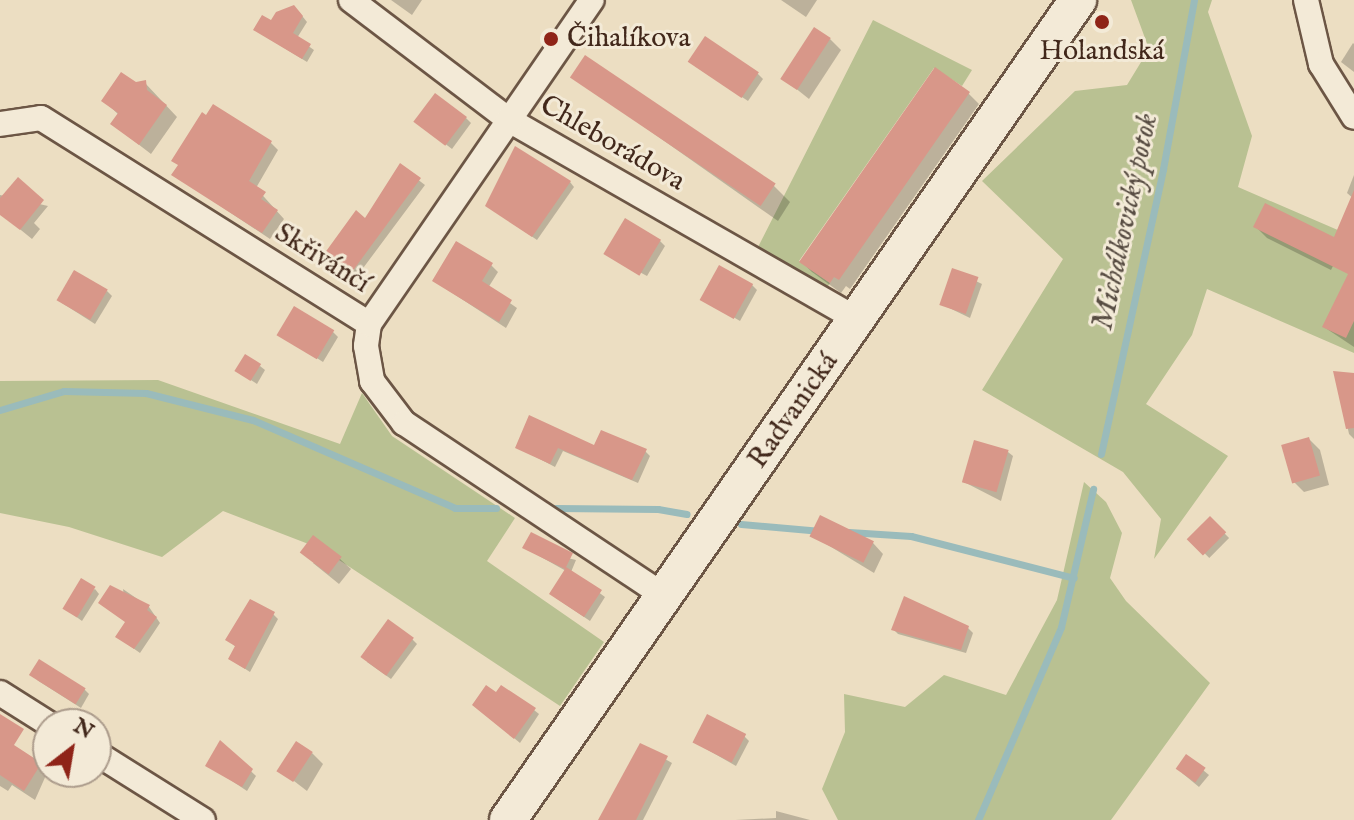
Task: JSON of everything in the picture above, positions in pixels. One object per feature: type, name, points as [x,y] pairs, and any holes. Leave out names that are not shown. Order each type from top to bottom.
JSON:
[{"type":"street","name":"Chleborádova","points":[[351,0],[509,120],[858,320]]},
{"type":"street","points":[[369,324],[592,0]]},
{"type":"street","name":"Radvanická","points":[[508,820],[1078,0]]},
{"type":"street","points":[[1306,0],[1321,64],[1354,117]]},
{"type":"street","name":"Skřivánčí","points":[[0,124],[41,118],[369,324],[366,346],[372,381],[404,423],[664,596]]},
{"type":"street","points":[[0,693],[32,713]]},
{"type":"street","points":[[112,763],[203,820]]},
{"type":"green space","points":[[1131,0],[1212,0],[1208,12],[1252,136],[1238,187],[1354,237],[1354,353],[1207,289],[1192,335],[1146,404],[1228,456],[1154,559],[1161,519],[1123,472],[982,390],[1063,259],[982,181],[1075,91],[1127,85],[1149,49]]},
{"type":"green space","points":[[873,20],[972,70],[962,86],[934,68],[799,261],[830,283],[823,294],[755,253]]},
{"type":"green space","points":[[158,380],[340,444],[362,393],[392,436],[515,518],[487,561],[604,642],[560,706],[324,550],[223,511],[162,557],[69,527],[0,513],[0,381]]},
{"type":"green space","points":[[1084,482],[1106,502],[1122,533],[1110,578],[1126,601],[1210,683],[1111,820],[838,820],[822,789],[845,732],[844,694],[905,707],[944,675],[1006,695],[1057,600]]},
{"type":"building","points":[[294,5],[303,16],[293,33],[311,44],[302,59],[253,30],[262,15],[271,20],[276,12]]},
{"type":"building","points":[[814,27],[831,38],[797,90],[780,79]]},
{"type":"building","points":[[705,36],[759,72],[742,98],[688,62]]},
{"type":"building","points":[[585,55],[776,184],[761,206],[570,77]]},
{"type":"building","points":[[935,67],[970,92],[839,280],[834,277],[830,283],[799,262]]},
{"type":"building","points":[[121,72],[136,82],[146,80],[147,90],[167,105],[139,145],[110,124],[118,113],[101,101]]},
{"type":"building","points":[[435,93],[467,117],[445,146],[413,122]]},
{"type":"building","points":[[213,104],[272,141],[249,181],[266,192],[261,199],[278,210],[262,233],[171,175],[178,165],[171,161],[202,112],[206,115]]},
{"type":"building","points":[[515,146],[571,181],[532,237],[485,206]]},
{"type":"building","points":[[400,163],[421,178],[346,280],[319,261],[356,210],[365,218]]},
{"type":"building","points":[[18,177],[44,200],[20,230],[0,215],[0,198]]},
{"type":"building","points":[[1354,190],[1354,321],[1346,338],[1322,327],[1348,274],[1253,227],[1265,203],[1334,237]]},
{"type":"building","points":[[625,218],[661,240],[639,276],[603,254]]},
{"type":"building","points":[[456,241],[493,263],[482,281],[512,300],[499,322],[432,281]]},
{"type":"building","points":[[719,265],[753,284],[734,319],[700,300]]},
{"type":"building","points":[[952,268],[978,277],[966,314],[939,305]]},
{"type":"building","points":[[74,270],[108,290],[90,320],[57,300]]},
{"type":"building","points":[[294,306],[334,330],[317,359],[276,335]]},
{"type":"building","points":[[245,354],[261,364],[251,381],[234,371]]},
{"type":"building","points":[[1333,371],[1354,373],[1354,428],[1346,429]]},
{"type":"building","points":[[529,415],[594,445],[601,430],[647,449],[632,480],[558,448],[550,464],[515,448]]},
{"type":"building","points":[[1309,437],[1320,475],[1292,483],[1281,445]]},
{"type":"building","points":[[974,440],[1009,450],[996,492],[962,482]]},
{"type":"building","points":[[820,515],[874,541],[863,563],[809,537]]},
{"type":"building","points":[[1210,516],[1226,532],[1203,556],[1187,539]]},
{"type":"building","points":[[531,532],[573,553],[566,567],[602,590],[584,617],[549,594],[565,569],[522,548]]},
{"type":"building","points":[[313,535],[342,557],[329,574],[300,553]]},
{"type":"building","points":[[81,578],[96,587],[77,618],[62,609]]},
{"type":"building","points":[[110,585],[150,605],[147,610],[157,617],[134,649],[115,637],[125,622],[98,603]]},
{"type":"building","points":[[904,596],[969,626],[961,650],[891,630]]},
{"type":"building","points":[[250,599],[275,612],[245,669],[228,659],[235,646],[225,640]]},
{"type":"building","points":[[388,619],[414,638],[386,676],[360,657]]},
{"type":"building","points":[[39,659],[86,688],[76,704],[29,675]]},
{"type":"building","points":[[486,685],[496,692],[501,685],[536,708],[514,739],[472,705]]},
{"type":"building","points":[[0,714],[24,729],[14,745],[32,757],[32,778],[24,791],[0,775]]},
{"type":"building","points":[[707,714],[746,734],[732,762],[692,743]]},
{"type":"building","points":[[220,740],[253,769],[242,787],[205,766]]},
{"type":"building","points":[[296,741],[313,752],[293,782],[276,771]]},
{"type":"building","points":[[640,743],[668,756],[636,820],[598,820]]},
{"type":"building","points":[[1186,754],[1206,768],[1195,783],[1176,769]]},
{"type":"waterway","name":"Michálkovický potok","points":[[1101,454],[1163,169],[1194,0]]},
{"type":"waterway","points":[[0,410],[64,391],[146,393],[253,420],[455,508],[496,508]]},
{"type":"waterway","name":"Michálkovický potok","points":[[978,820],[1061,627],[1093,489]]},
{"type":"waterway","points":[[556,508],[658,509],[687,514]]},
{"type":"waterway","points":[[741,524],[821,531]]},
{"type":"waterway","points":[[849,532],[911,536],[1074,578]]},
{"type":"place","name":"Holandská","points":[[1102,22]]},
{"type":"place","name":"Čihalíkova","points":[[551,39]]}]
